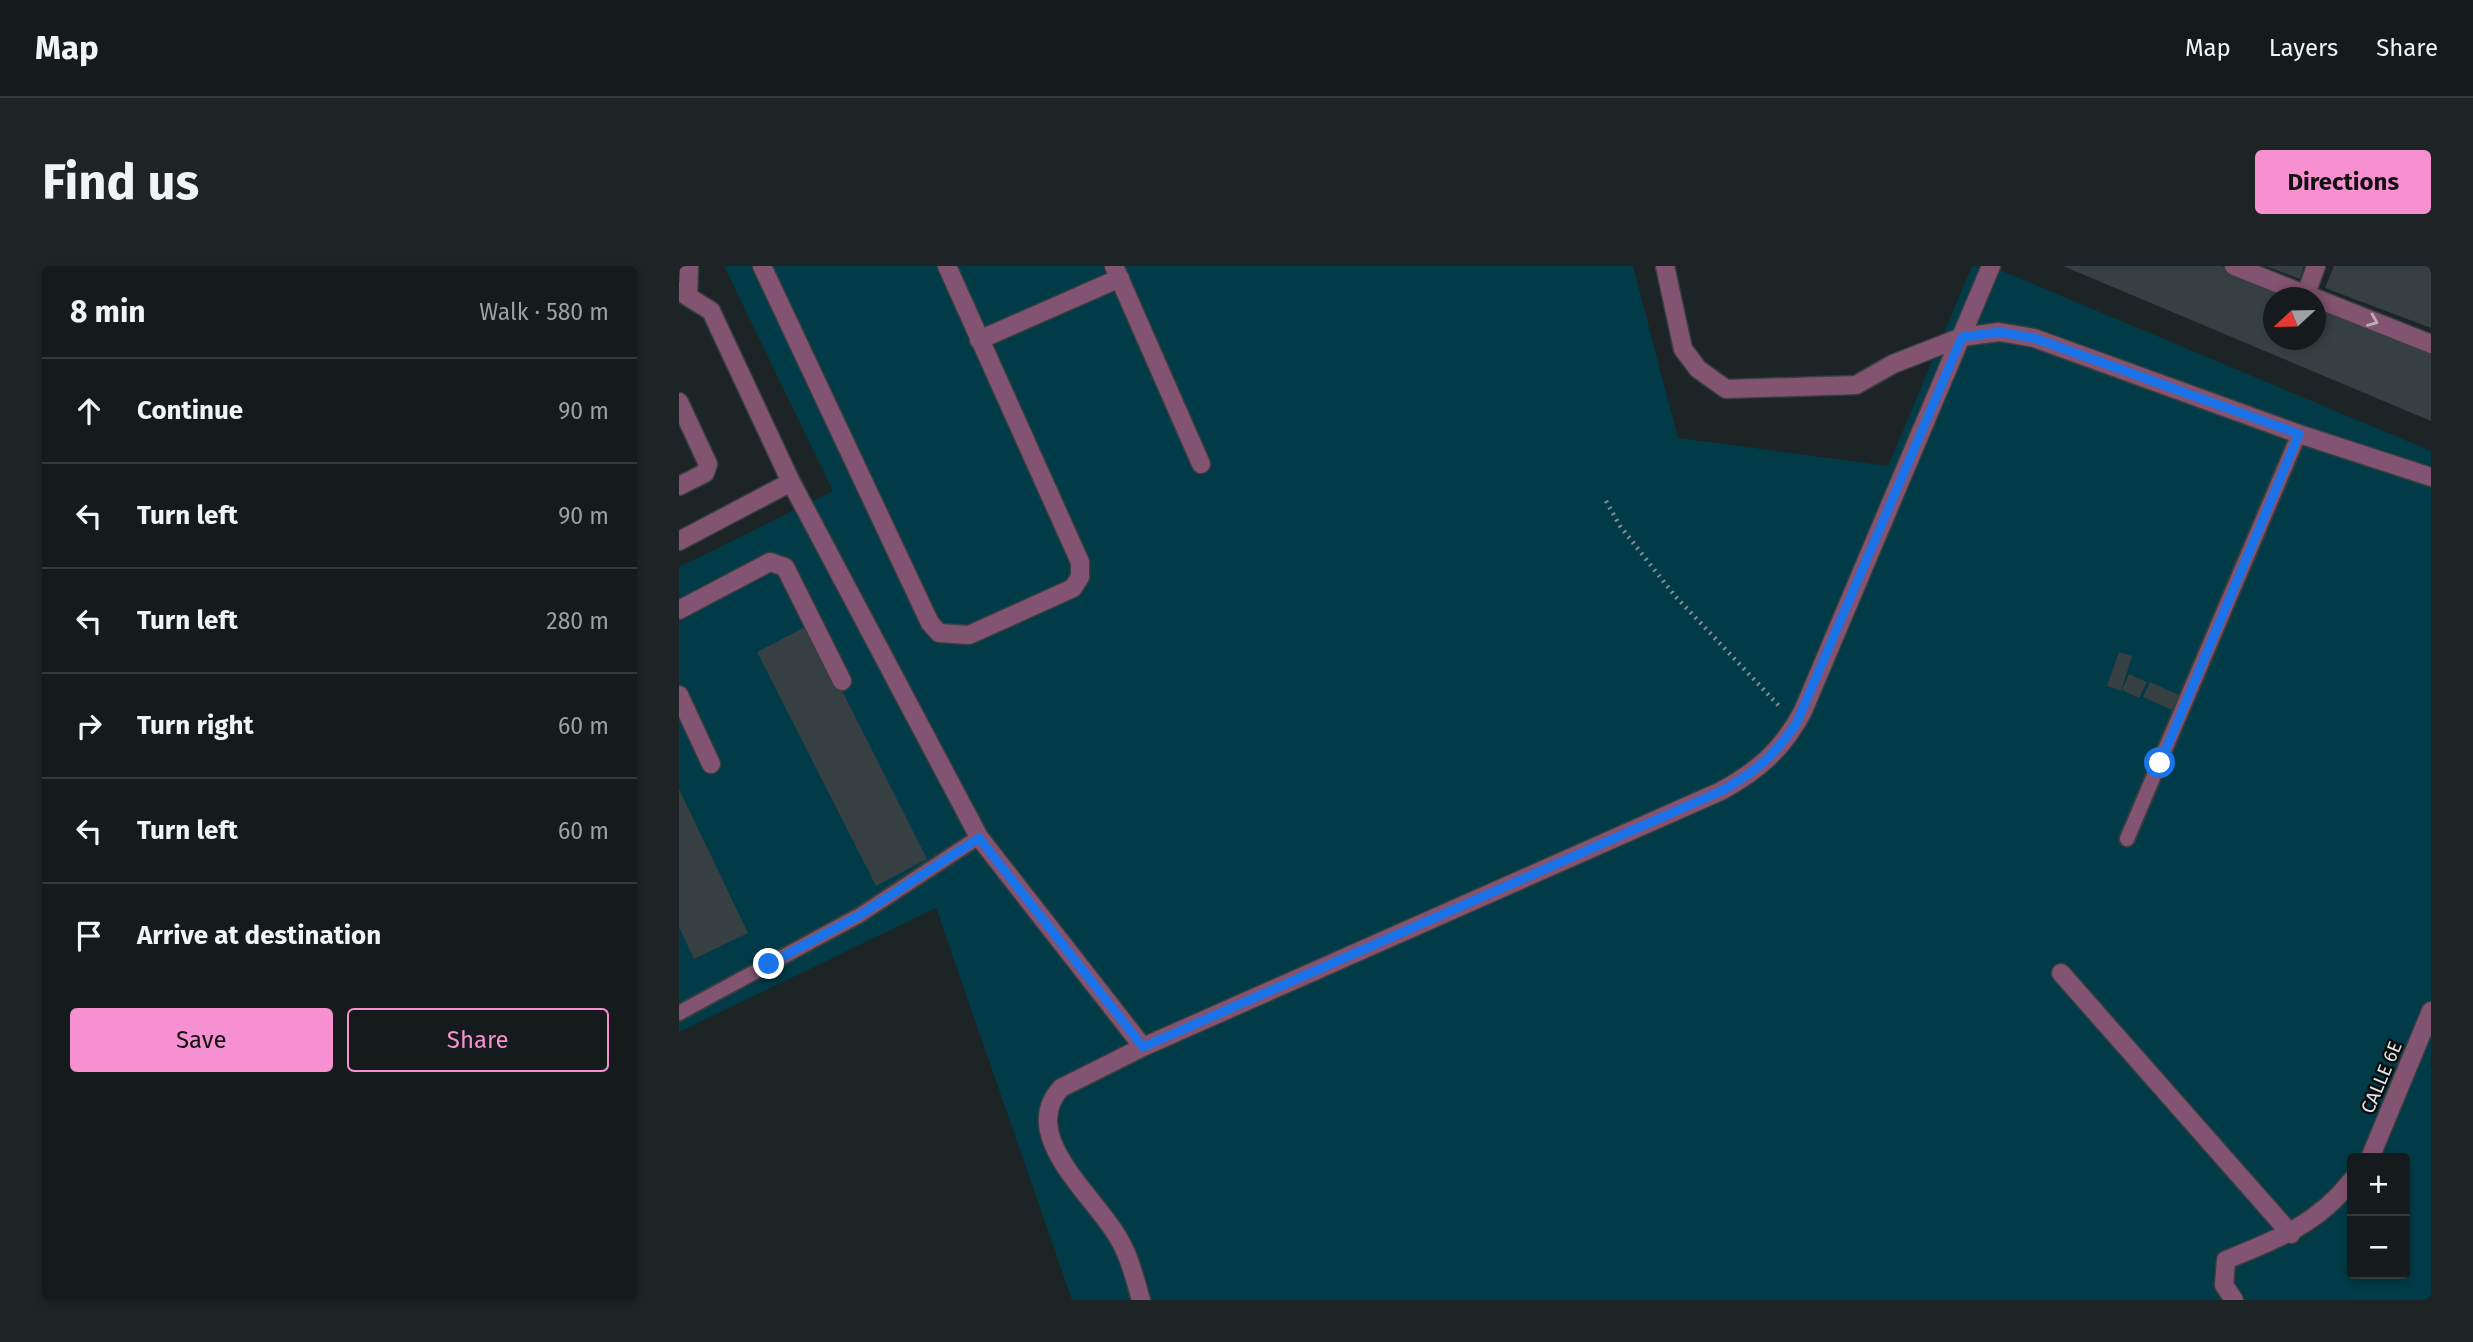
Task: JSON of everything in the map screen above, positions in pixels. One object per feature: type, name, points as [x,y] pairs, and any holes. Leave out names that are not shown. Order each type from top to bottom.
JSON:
[{"type":"street","points":[[689,266],[683,292],[711,311],[791,482],[979,838],[1143,1047]]},
{"type":"street","points":[[762,266],[930,623],[939,632],[949,636],[969,635],[1073,589],[1080,578],[1080,562],[947,266]]},
{"type":"street","points":[[1665,266],[1683,349],[1698,369],[1726,389],[1856,385],[1893,364],[1962,337],[2000,332],[2034,338],[2299,434],[2431,477]]},
{"type":"street","points":[[1141,1300],[1118,1238],[1053,1146],[1046,1122],[1051,1099],[1061,1088],[1143,1047],[1721,791],[1751,774],[1771,758],[1799,717],[1816,680],[1991,266]]},
{"type":"street","points":[[2234,266],[2287,287]]},
{"type":"street","points":[[2313,287],[2316,266]]},
{"type":"street","points":[[979,340],[1117,272],[1201,464]]},
{"type":"street","points":[[2326,303],[2431,344]]},
{"type":"street","points":[[679,402],[708,464],[705,473],[679,486]]},
{"type":"street","points":[[679,541],[791,482]]},
{"type":"street","points":[[679,610],[770,562],[777,562],[785,567],[842,681]]},
{"type":"street","points":[[679,695],[711,764]]},
{"type":"street","points":[[2061,973],[2291,1234]]},
{"type":"street","name":"CALLE 6E","points":[[2372,1153],[2431,1011]]},
{"type":"street","points":[[2234,1300],[2224,1285],[2226,1260],[2291,1234],[2322,1210],[2347,1185]]},
{"type":"lane","points":[[2127,839],[2299,434]]},
{"type":"lane","points":[[679,1013],[860,915],[979,838]]},
{"type":"path","points":[[1606,501],[1620,526],[1675,596],[1799,717]]},
{"type":"shaded area","points":[[724,266],[1633,266],[1678,438],[1888,466],[1972,266],[1990,266],[2431,451],[2431,1300],[1072,1300],[936,908],[679,1032],[679,567],[833,491]]},
{"type":"building","points":[[2063,266],[2221,266],[2275,287],[2263,287],[2263,350],[2326,350],[2326,307],[2431,348],[2431,421]]},
{"type":"building","points":[[2266,266],[2304,266],[2300,279]]},
{"type":"building","points":[[2334,266],[2431,266],[2431,328],[2326,288]]},
{"type":"building","points":[[809,625],[927,859],[876,886],[757,652]]},
{"type":"building","points":[[2119,652],[2132,656],[2121,691],[2107,686]]},
{"type":"building","points":[[2129,674],[2147,682],[2139,698],[2122,690]]},
{"type":"building","points":[[2150,682],[2179,695],[2172,710],[2143,697]]},
{"type":"building","points":[[679,789],[748,933],[694,959],[679,927]]},
{"type":"route","points":[[769,964],[860,915],[979,838],[1143,1047],[1721,791],[1751,774],[1771,758],[1796,724],[1962,337],[2000,332],[2034,338],[2299,434],[2160,763]]}]
